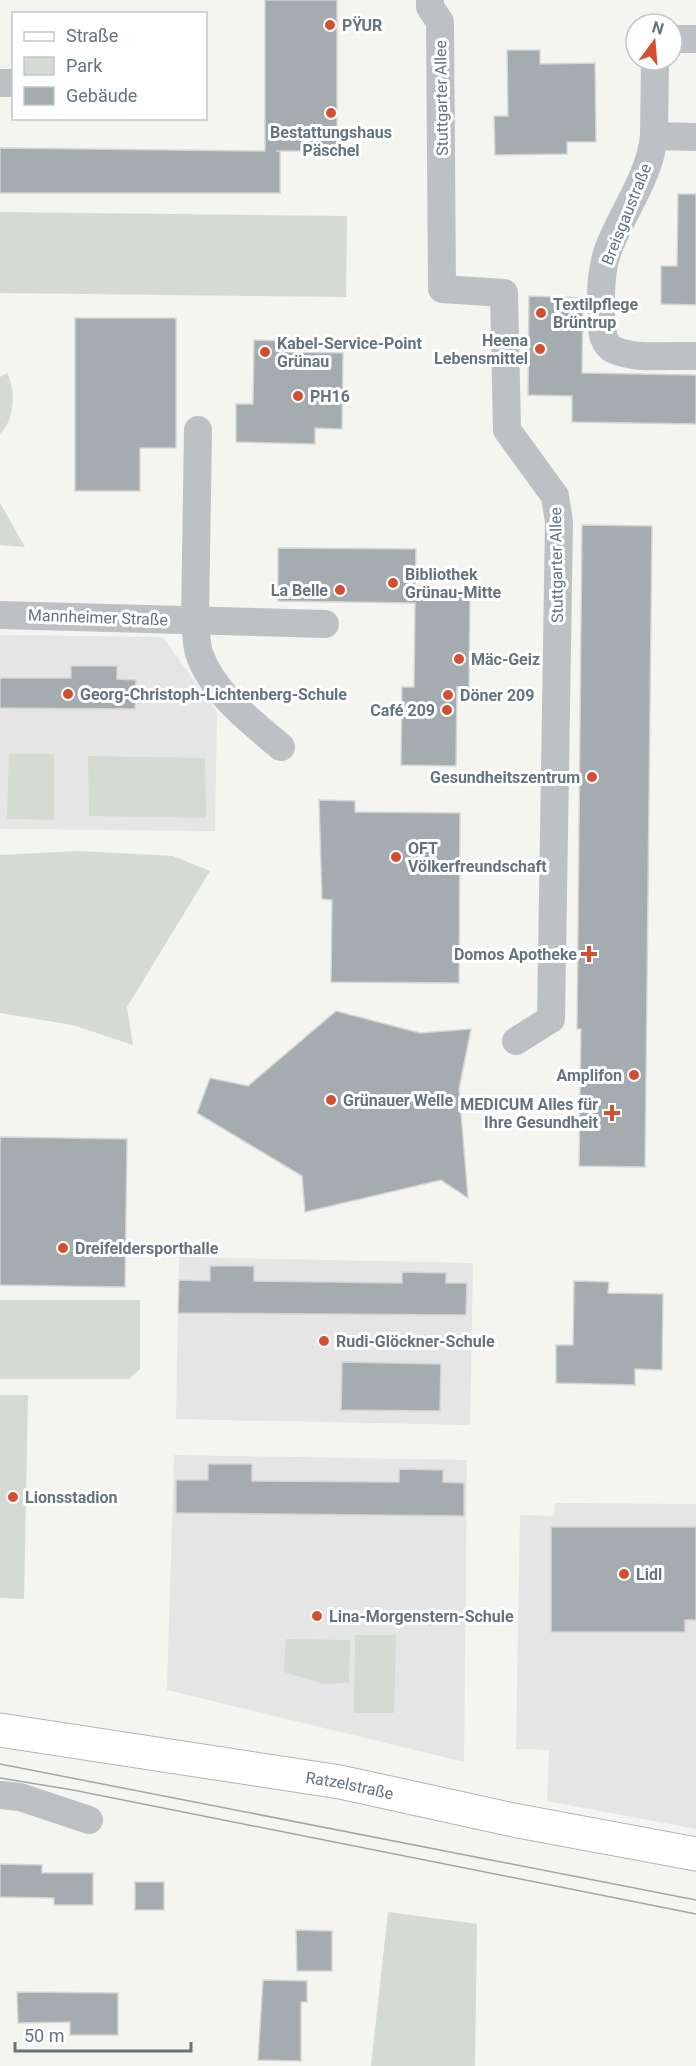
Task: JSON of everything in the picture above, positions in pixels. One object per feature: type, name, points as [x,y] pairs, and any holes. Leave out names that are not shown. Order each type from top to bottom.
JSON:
[{"type":"main road","name":"Ratzelstraße","points":[[0,1730],[340,1782],[524,1822],[696,1854]]},
{"type":"street","name":"Stuttgarter Allee","points":[[430,0],[430,7],[440,22],[442,289],[504,293],[507,430],[555,496],[559,522],[551,1019],[516,1041]]},
{"type":"street","name":"Breisgaustraße","points":[[655,72],[654,136],[645,168],[613,238],[604,265],[601,289],[602,334],[610,347],[623,353],[696,356]]},
{"type":"street","points":[[654,136],[696,137]]},
{"type":"street","points":[[198,430],[195,620],[198,651],[212,680],[251,722],[281,747]]},
{"type":"street","name":"Mannheimer Straße","points":[[0,615],[326,624]]},
{"type":"street","points":[[0,1795],[20,1797],[89,1820]]},
{"type":"shaded area","points":[[0,635],[163,637],[217,713],[215,831],[0,829]]},
{"type":"shaded area","name":"Rudi-Glöckner-Schule","points":[[179,1257],[473,1263],[470,1425],[176,1419]]},
{"type":"shaded area","name":"Lina-Morgenstern-Schule","points":[[174,1455],[467,1460],[464,1762],[167,1690]]},
{"type":"shaded area","points":[[555,1503],[696,1504],[696,1829],[547,1801],[549,1750],[516,1749],[520,1515],[554,1516]]},
{"type":"green space","points":[[0,212],[347,216],[346,297],[0,293]]},
{"type":"green space","points":[[7,373],[12,388],[12,405],[9,421],[0,434],[0,377]]},
{"type":"green space","points":[[0,503],[25,547],[0,545]]},
{"type":"green space","points":[[9,754],[54,754],[54,820],[7,819]]},
{"type":"green space","points":[[88,756],[205,758],[206,818],[89,816]]},
{"type":"green space","points":[[78,851],[173,856],[210,871],[127,1007],[133,1045],[73,1025],[0,1013],[0,855]]},
{"type":"green space","points":[[0,1300],[140,1300],[140,1369],[129,1379],[0,1379]]},
{"type":"green space","name":"Lionsstadion","points":[[0,1395],[28,1395],[24,1599],[0,1598]]},
{"type":"green space","points":[[355,1635],[396,1635],[394,1713],[354,1713]]},
{"type":"green space","points":[[286,1639],[350,1640],[349,1683],[324,1684],[284,1672]]},
{"type":"green space","points":[[388,1912],[477,1924],[475,2066],[371,2066]]},
{"type":"building","points":[[265,0],[337,0],[337,151],[280,151],[280,193],[0,193],[0,148],[265,151]]},
{"type":"building","points":[[507,50],[540,50],[540,64],[595,63],[596,142],[567,142],[567,154],[495,155],[494,116],[508,116]]},
{"type":"building","points":[[678,194],[696,194],[696,305],[661,304],[661,266],[677,266]]},
{"type":"building","points":[[529,296],[583,298],[582,373],[696,375],[696,424],[572,422],[572,396],[528,395]]},
{"type":"building","points":[[75,318],[176,318],[176,448],[140,448],[140,491],[75,491]]},
{"type":"building","name":"PH16","points":[[254,340],[289,341],[288,352],[343,353],[342,429],[315,428],[315,444],[236,442],[236,404],[253,404]]},
{"type":"building","points":[[582,525],[652,526],[645,1167],[579,1166],[581,1029],[577,1029]]},
{"type":"building","points":[[278,548],[416,549],[415,592],[470,593],[469,687],[457,687],[456,766],[401,765],[402,687],[414,687],[415,603],[278,601]]},
{"type":"building","name":"Georg-Christoph-Lichtenberg-Schule","points":[[71,666],[117,666],[117,679],[136,680],[135,709],[0,708],[0,678],[71,678]]},
{"type":"building","name":"OFT Völkerfreundschaft","points":[[319,800],[355,801],[355,812],[460,813],[459,983],[331,982],[332,900],[322,899]]},
{"type":"building","name":"Grünauer Welle","points":[[336,1011],[420,1033],[471,1029],[459,1089],[468,1198],[441,1180],[305,1212],[302,1176],[197,1113],[210,1078],[248,1086]]},
{"type":"building","name":"Dreifeldersporthalle","points":[[0,1137],[127,1139],[125,1287],[0,1285]]},
{"type":"building","points":[[210,1266],[254,1266],[254,1281],[402,1283],[402,1272],[446,1273],[446,1283],[467,1283],[466,1315],[178,1313],[179,1280],[210,1281]]},
{"type":"building","points":[[574,1281],[609,1282],[608,1293],[663,1294],[662,1370],[635,1369],[635,1385],[556,1383],[556,1345],[573,1345]]},
{"type":"building","points":[[342,1362],[441,1364],[440,1411],[341,1410]]},
{"type":"building","points":[[208,1464],[252,1464],[252,1481],[399,1482],[399,1469],[443,1470],[443,1482],[464,1483],[464,1516],[176,1513],[176,1480],[208,1480]]},
{"type":"building","name":"Lidl","points":[[551,1527],[696,1527],[696,1620],[685,1620],[685,1632],[551,1632]]},
{"type":"building","points":[[0,1864],[42,1865],[42,1873],[93,1873],[93,1905],[54,1905],[54,1898],[0,1897]]},
{"type":"building","points":[[135,1882],[164,1882],[164,1910],[135,1910]]},
{"type":"building","points":[[296,1930],[332,1931],[332,1971],[297,1971]]},
{"type":"building","points":[[263,1980],[307,1981],[307,2002],[301,2002],[301,2061],[258,2060]]},
{"type":"building","points":[[17,1992],[118,1993],[118,2035],[70,2035],[70,2022],[18,2023]]},
{"type":"tram line","points":[[0,1764],[696,1900]]},
{"type":"tram line","points":[[0,1778],[73,1790],[696,1914]]},
{"type":"place","name":"PŸUR","points":[[330,25]]},
{"type":"place","name":"Bestattungshaus Päschel","points":[[331,113]]},
{"type":"place","name":"Textilpflege Brüntrup","points":[[541,313]]},
{"type":"place","name":"Heena Lebensmittel","points":[[540,349]]},
{"type":"place","name":"Kabel-Service-Point Grünau","points":[[265,352]]},
{"type":"place","name":"PH16","points":[[298,396]]},
{"type":"place","name":"Bibliothek Grünau-Mitte","points":[[393,583]]},
{"type":"place","name":"La Belle","points":[[340,590]]},
{"type":"place","name":"Mäc-Geiz","points":[[459,659]]},
{"type":"place","name":"Georg-Christoph-Lichtenberg-Schule","points":[[68,694]]},
{"type":"place","name":"Döner 209","points":[[448,695]]},
{"type":"place","name":"Café 209","points":[[447,710]]},
{"type":"place","name":"Gesundheitszentrum","points":[[592,777]]},
{"type":"place","name":"OFT Völkerfreundschaft","points":[[396,857]]},
{"type":"place","name":"Domos Apotheke","points":[[589,954]]},
{"type":"place","name":"Amplifon","points":[[634,1075]]},
{"type":"place","name":"Grünauer Welle","points":[[331,1100]]},
{"type":"place","name":"MEDICUM Alles für Ihre Gesundheit","points":[[612,1113]]},
{"type":"place","name":"Dreifeldersporthalle","points":[[63,1248]]},
{"type":"place","name":"Rudi-Glöckner-Schule","points":[[324,1341]]},
{"type":"place","name":"Lionsstadion","points":[[13,1497]]},
{"type":"place","name":"Lidl","points":[[624,1574]]},
{"type":"place","name":"Lina-Morgenstern-Schule","points":[[317,1616]]}]
